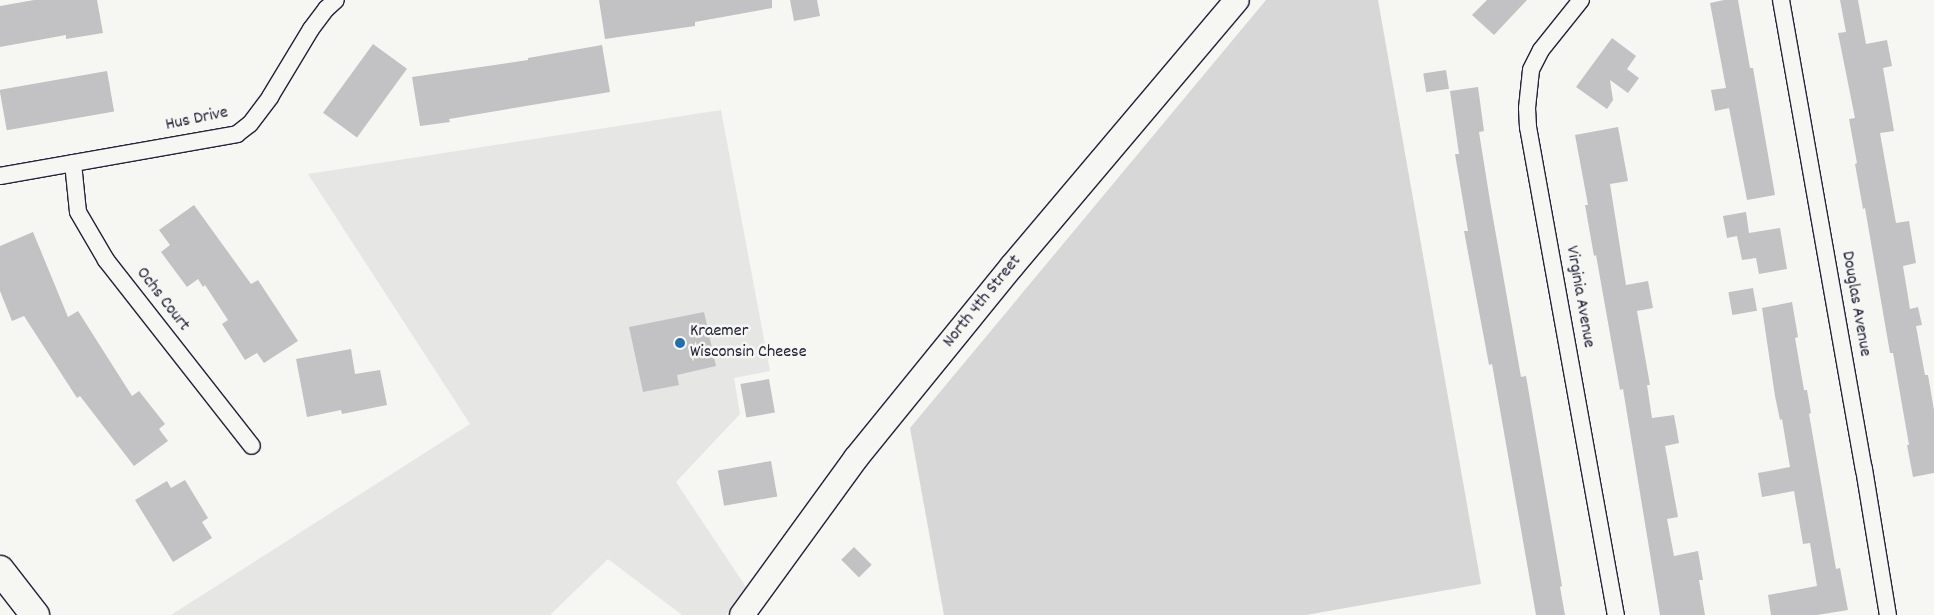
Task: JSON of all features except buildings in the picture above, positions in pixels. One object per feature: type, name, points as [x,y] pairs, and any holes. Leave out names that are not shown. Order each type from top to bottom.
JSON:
[{"type":"highway","points":[[0,570],[35,615]]},
{"type":"street","name":"Hus Drive","points":[[0,176],[237,134],[250,124],[270,96],[311,29],[326,9],[336,0]]},
{"type":"street","name":"North 4th Street","points":[[742,615],[863,450],[1012,266],[1237,0]]},
{"type":"street","name":"Virginia Avenue","points":[[1581,0],[1541,50],[1531,70],[1528,88],[1528,118],[1616,615]]},
{"type":"street","name":"Douglas Avenue","points":[[1781,0],[1888,615]]},
{"type":"street","name":"Ochs Court","points":[[73,163],[78,212],[106,260],[252,446]]},
{"type":"shaded area","points":[[1266,0],[1378,0],[1481,584],[1306,615],[944,615],[910,428]]},
{"type":"shaded area","points":[[721,110],[770,371],[734,378],[740,414],[676,482],[746,587],[726,615],[682,615],[608,559],[550,615],[171,615],[470,424],[308,174]]},
{"type":"place","name":"Kraemer Wisconsin Cheese","points":[[680,343]]}]
